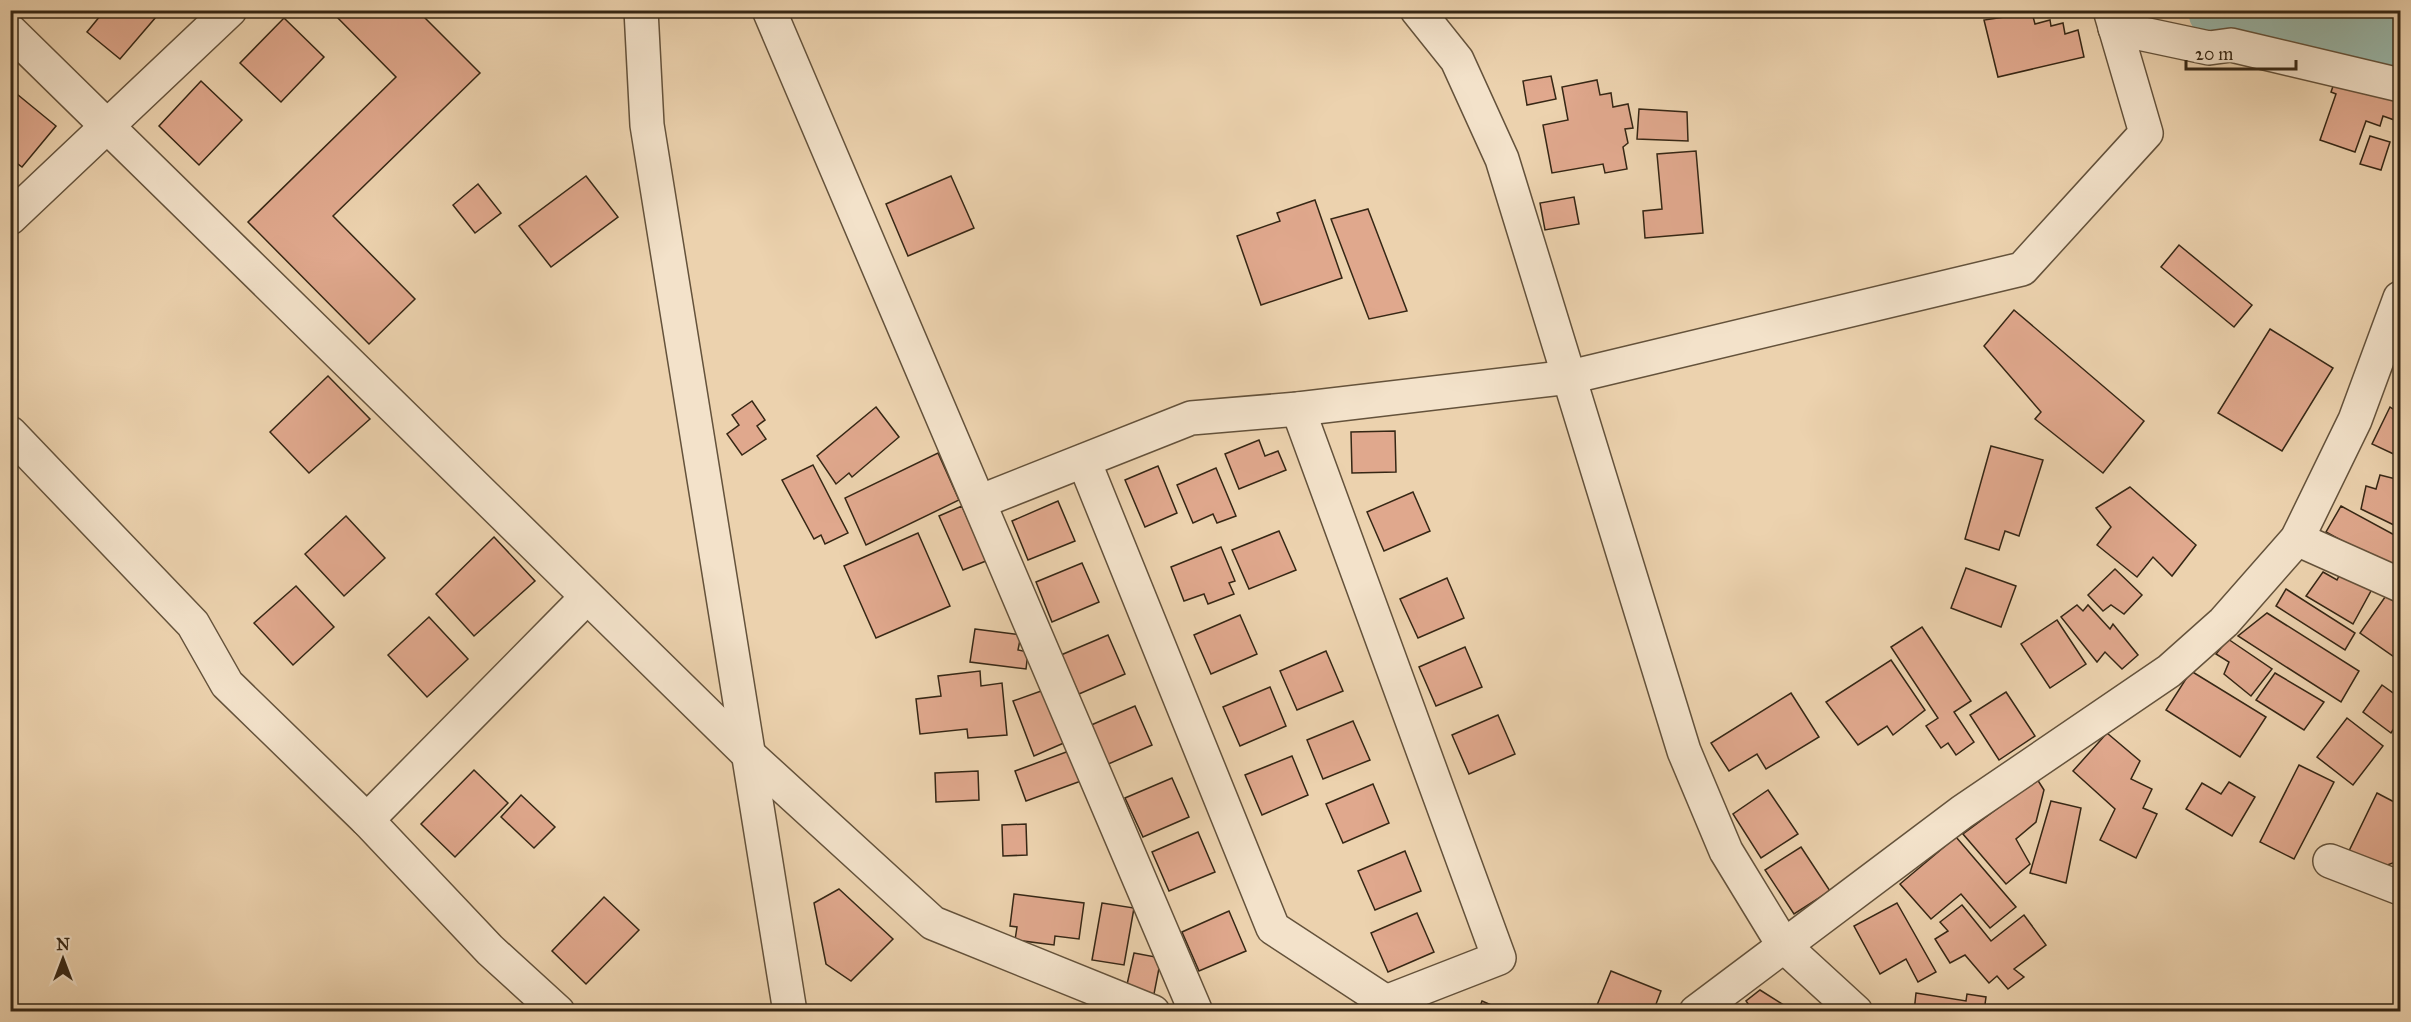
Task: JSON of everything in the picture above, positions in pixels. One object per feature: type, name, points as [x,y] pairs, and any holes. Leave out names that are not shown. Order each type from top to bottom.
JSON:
[{"type":"street","points":[[10,218],[230,10]]},
{"type":"street","points":[[640,10],[647,125],[790,1011]]},
{"type":"street","points":[[769,10],[1196,1011]]},
{"type":"street","points":[[1417,10],[1457,60],[1502,159],[1684,751],[1726,852],[1784,946],[1856,1011]]},
{"type":"street","points":[[979,502],[1191,418],[1298,409],[1570,377],[2022,269],[2146,133],[2113,19]]},
{"type":"street","points":[[2113,19],[2209,48],[2231,45],[2400,86]]},
{"type":"street","points":[[10,31],[748,754],[933,923],[1152,1011]]},
{"type":"street","points":[[1696,1011],[1962,812],[2169,671],[2224,622],[2297,539],[2355,420],[2400,298]]},
{"type":"street","points":[[1084,460],[1273,928],[1383,1007],[1499,958],[1298,409]]},
{"type":"street","points":[[10,433],[193,624],[227,684],[367,820],[490,950],[558,1011]]},
{"type":"street","points":[[2297,539],[2400,585]]},
{"type":"street","points":[[367,820],[587,597]]},
{"type":"street","points":[[2330,861],[2400,888]]},
{"type":"building","points":[[105,10],[148,10],[156,17],[120,59],[87,32]]},
{"type":"building","points":[[330,10],[417,10],[480,73],[333,216],[415,299],[369,344],[248,222],[396,77]]},
{"type":"building","points":[[2032,13],[2035,24],[2050,20],[2051,26],[2063,23],[2065,34],[2078,30],[2084,57],[1998,77],[1984,20]]},
{"type":"building","points":[[284,18],[324,57],[281,102],[240,63]]},
{"type":"building","points":[[2337,75],[2400,97],[2397,121],[2383,116],[2380,126],[2366,121],[2355,152],[2320,140],[2336,94],[2331,92]]},
{"type":"building","points":[[1551,76],[1556,99],[1527,105],[1523,81]]},
{"type":"building","points":[[1597,80],[1600,95],[1611,93],[1613,107],[1628,104],[1633,128],[1625,129],[1628,143],[1623,147],[1627,169],[1605,173],[1603,164],[1552,173],[1543,125],[1568,120],[1562,87]]},
{"type":"building","points":[[201,81],[242,120],[199,165],[159,126]]},
{"type":"building","points":[[12,90],[56,126],[22,167],[10,158],[10,92]]},
{"type":"building","points":[[1639,109],[1687,112],[1688,141],[1637,139]]},
{"type":"building","points":[[2370,136],[2390,142],[2381,170],[2360,164]]},
{"type":"building","points":[[1696,151],[1703,233],[1645,238],[1643,211],[1662,209],[1657,154]]},
{"type":"building","points":[[586,176],[618,217],[551,267],[519,226]]},
{"type":"building","points":[[951,176],[974,228],[908,256],[886,204]]},
{"type":"building","points":[[478,184],[501,213],[475,233],[453,205]]},
{"type":"building","points":[[1574,197],[1579,224],[1545,230],[1540,203]]},
{"type":"building","points":[[1315,200],[1342,278],[1261,305],[1237,236],[1280,221],[1277,213]]},
{"type":"building","points":[[1368,209],[1407,311],[1369,319],[1331,219]]},
{"type":"building","points":[[2179,245],[2252,305],[2234,327],[2161,267]]},
{"type":"building","points":[[2014,310],[2144,421],[2103,473],[2035,419],[2041,412],[1984,346]]},
{"type":"building","points":[[2270,329],[2333,368],[2282,451],[2218,413]]},
{"type":"building","points":[[328,376],[370,419],[309,473],[270,432]]},
{"type":"building","points":[[752,401],[765,420],[757,426],[766,439],[742,455],[727,434],[739,425],[732,415]]},
{"type":"building","points":[[876,407],[899,437],[852,477],[849,473],[836,484],[817,456]]},
{"type":"building","points":[[2390,407],[2400,414],[2400,457],[2372,444]]},
{"type":"building","points":[[1395,431],[1396,472],[1352,473],[1351,432]]},
{"type":"building","points":[[1259,440],[1265,456],[1278,451],[1286,470],[1239,489],[1225,454]]},
{"type":"building","points":[[1991,446],[2043,460],[2019,536],[2005,531],[1999,550],[1965,539]]},
{"type":"building","points":[[938,453],[959,500],[866,545],[845,498]]},
{"type":"building","points":[[813,465],[848,533],[825,544],[821,535],[814,539],[782,480]]},
{"type":"building","points":[[1158,466],[1177,513],[1145,527],[1125,480]]},
{"type":"building","points":[[1216,468],[1236,516],[1217,523],[1213,514],[1193,523],[1177,485]]},
{"type":"building","points":[[2380,475],[2400,480],[2400,528],[2361,509],[2366,486],[2376,489]]},
{"type":"building","points":[[2130,487],[2196,545],[2172,576],[2153,557],[2137,577],[2097,545],[2111,527],[2096,508]]},
{"type":"building","points":[[1413,492],[1430,531],[1384,551],[1367,512]]},
{"type":"building","points":[[1058,501],[1075,541],[1028,560],[1012,521]]},
{"type":"building","points":[[962,506],[986,561],[963,570],[939,516]]},
{"type":"building","points":[[2341,506],[2400,538],[2400,573],[2326,532]]},
{"type":"building","points":[[346,516],[385,558],[344,596],[305,554]]},
{"type":"building","points":[[1279,531],[1296,570],[1249,589],[1232,550]]},
{"type":"building","points":[[918,533],[950,606],[876,638],[844,566]]},
{"type":"building","points":[[494,537],[535,581],[474,636],[436,594]]},
{"type":"building","points":[[1221,547],[1235,581],[1229,583],[1234,594],[1208,604],[1204,594],[1184,601],[1171,567]]},
{"type":"building","points":[[1082,563],[1099,602],[1052,622],[1036,582]]},
{"type":"building","points":[[1966,568],[2016,586],[2001,627],[1951,608]]},
{"type":"building","points":[[2115,569],[2142,595],[2124,614],[2111,605],[2103,611],[2088,595]]},
{"type":"building","points":[[2323,572],[2337,580],[2341,572],[2372,589],[2353,624],[2306,596]]},
{"type":"building","points":[[1447,578],[1464,618],[1418,638],[1400,599]]},
{"type":"building","points":[[296,586],[334,627],[293,665],[254,623]]},
{"type":"building","points":[[2392,587],[2400,593],[2400,661],[2360,633]]},
{"type":"building","points":[[2286,589],[2355,633],[2345,650],[2276,606]]},
{"type":"building","points":[[2077,605],[2083,611],[2088,605],[2110,629],[2113,624],[2138,655],[2122,669],[2105,652],[2097,662],[2061,617]]},
{"type":"building","points":[[2267,613],[2359,671],[2341,702],[2238,636]]},
{"type":"building","points":[[1240,615],[1257,654],[1211,674],[1194,635]]},
{"type":"building","points":[[429,617],[468,659],[427,697],[388,655]]},
{"type":"building","points":[[2057,620],[2086,664],[2050,688],[2021,644]]},
{"type":"building","points":[[1922,627],[1971,701],[1954,712],[1974,742],[1956,755],[1948,743],[1941,748],[1926,726],[1938,718],[1891,647]]},
{"type":"building","points":[[975,629],[1021,635],[1018,650],[1028,652],[1026,669],[970,662]]},
{"type":"building","points":[[1108,635],[1125,674],[1079,694],[1061,655]]},
{"type":"building","points":[[2228,639],[2272,669],[2251,696],[2224,674],[2229,662],[2216,654]]},
{"type":"building","points":[[1465,647],[1482,687],[1436,706],[1419,667]]},
{"type":"building","points":[[1326,651],[1343,691],[1297,710],[1280,671]]},
{"type":"building","points":[[1891,660],[1925,710],[1893,735],[1887,726],[1858,745],[1826,702]]},
{"type":"building","points":[[980,671],[981,686],[1002,683],[1007,735],[968,738],[967,729],[920,734],[916,699],[941,696],[938,676]]},
{"type":"building","points":[[2191,671],[2266,717],[2240,757],[2166,710]]},
{"type":"building","points":[[2275,673],[2324,702],[2304,730],[2256,700]]},
{"type":"building","points":[[2382,685],[2400,698],[2400,719],[2391,733],[2363,712]]},
{"type":"building","points":[[1270,687],[1286,726],[1240,746],[1223,707]]},
{"type":"building","points":[[1044,690],[1066,742],[1034,756],[1013,701]]},
{"type":"building","points":[[2006,692],[2035,736],[1999,760],[1970,715]]},
{"type":"building","points":[[1791,693],[1819,737],[1766,769],[1757,754],[1729,771],[1711,743]]},
{"type":"building","points":[[1135,706],[1152,745],[1106,765],[1089,726]]},
{"type":"building","points":[[1498,715],[1515,754],[1469,774],[1452,735]]},
{"type":"building","points":[[2347,718],[2383,746],[2353,785],[2317,757]]},
{"type":"building","points":[[1353,721],[1370,760],[1323,779],[1307,740]]},
{"type":"building","points":[[2107,733],[2140,761],[2131,779],[2152,789],[2143,808],[2157,814],[2136,858],[2100,840],[2115,809],[2073,771]]},
{"type":"building","points":[[1069,751],[1081,781],[1026,801],[1015,771]]},
{"type":"building","points":[[1292,756],[1308,795],[1262,815],[1245,775]]},
{"type":"building","points":[[2299,765],[2334,782],[2294,859],[2260,842]]},
{"type":"building","points":[[474,770],[508,803],[455,857],[421,824]]},
{"type":"building","points":[[978,771],[979,800],[936,802],[935,773]]},
{"type":"building","points":[[1172,778],[1189,817],[1143,837],[1125,798]]},
{"type":"building","points":[[2037,779],[2044,790],[2036,822],[2016,839],[2030,864],[2006,884],[1963,834]]},
{"type":"building","points":[[2229,782],[2255,797],[2232,836],[2186,809],[2202,783],[2221,794]]},
{"type":"building","points":[[1373,784],[1389,823],[1343,843],[1326,804]]},
{"type":"building","points":[[1768,790],[1798,834],[1761,858],[1733,814]]},
{"type":"building","points":[[2377,793],[2400,805],[2400,862],[2382,867],[2349,851]]},
{"type":"building","points":[[521,795],[555,827],[534,848],[501,817]]},
{"type":"building","points":[[2051,801],[2081,808],[2066,883],[2030,873]]},
{"type":"building","points":[[1026,824],[1027,855],[1003,856],[1002,825]]},
{"type":"building","points":[[1198,832],[1215,872],[1169,891],[1152,852]]},
{"type":"building","points":[[1956,837],[2016,907],[1990,928],[1961,894],[1931,919],[1900,884]]},
{"type":"building","points":[[1801,847],[1830,891],[1794,914],[1765,870]]},
{"type":"building","points":[[1405,851],[1421,891],[1375,910],[1358,871]]},
{"type":"building","points":[[839,889],[893,939],[851,981],[826,964],[814,903]]},
{"type":"building","points":[[1014,894],[1084,903],[1079,939],[1055,936],[1054,945],[1015,940],[1017,927],[1010,926]]},
{"type":"building","points":[[604,897],[639,930],[586,984],[552,951]]},
{"type":"building","points":[[1102,903],[1134,908],[1124,965],[1092,960]]},
{"type":"building","points":[[1897,903],[1936,972],[1918,982],[1906,959],[1880,974],[1854,926]]},
{"type":"building","points":[[1962,905],[1991,941],[2024,915],[2046,945],[2014,969],[2024,977],[2008,989],[1997,976],[1989,983],[1965,955],[1950,963],[1935,939],[1948,931],[1940,922]]},
{"type":"building","points":[[1229,911],[1246,951],[1199,971],[1182,932]]},
{"type":"building","points":[[1417,913],[1434,952],[1388,972],[1371,933]]},
{"type":"building","points":[[1134,953],[1161,958],[1154,994],[1126,989]]},
{"type":"building","points":[[1611,971],[1661,991],[1653,1012],[1595,1010]]},
{"type":"building","points":[[1760,990],[1795,1012],[1754,1012],[1746,1001]]},
{"type":"building","points":[[1916,993],[1966,1001],[1967,994],[1986,997],[1984,1012],[1914,1012]]},
{"type":"building","points":[[1482,1001],[1507,1012],[1478,1012]]},
{"type":"waterway","points":[[2221,10],[2400,51]]}]
